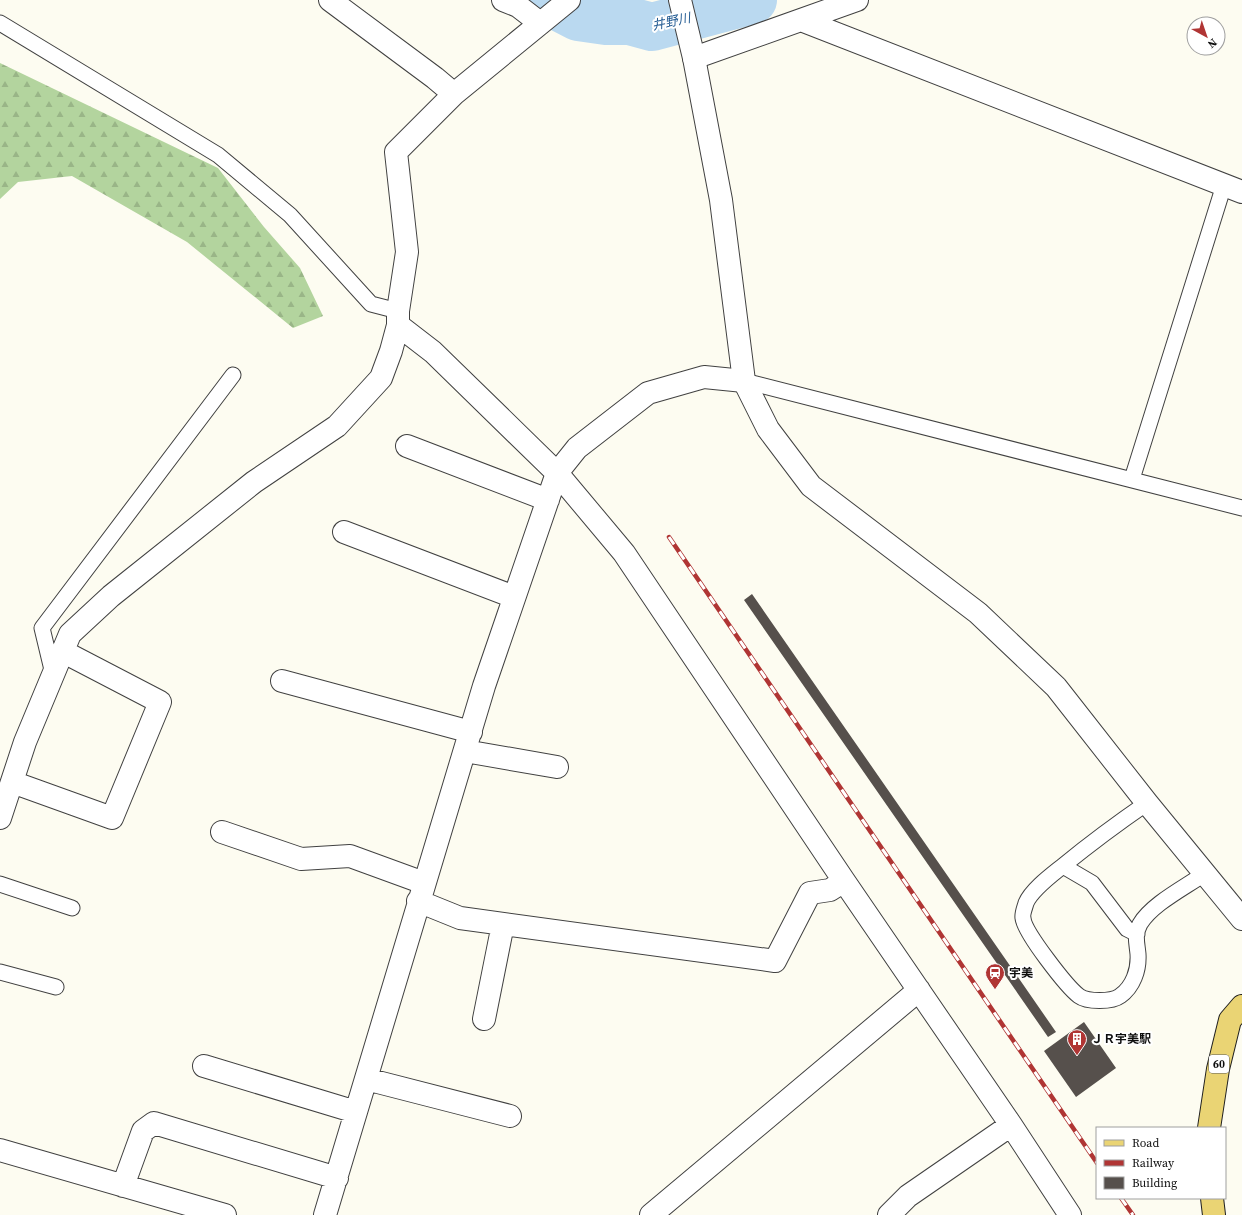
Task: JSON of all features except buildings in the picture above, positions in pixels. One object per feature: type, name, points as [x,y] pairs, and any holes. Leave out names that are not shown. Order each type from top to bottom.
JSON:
[{"type":"main road","name":"60","points":[[1208,1127],[1218,1069],[1230,1020],[1242,1006]]},
{"type":"main road","points":[[1212,1199],[1214,1215]]},
{"type":"street","points":[[330,0],[435,78],[454,94]]},
{"type":"street","points":[[503,0],[518,6],[540,23]]},
{"type":"street","points":[[0,818],[25,742],[70,634],[111,596],[254,482],[337,426],[381,378],[391,351],[398,318],[407,252],[396,152],[454,94],[569,0]]},
{"type":"street","points":[[680,0],[694,58],[721,200],[744,381],[768,430],[811,486],[978,613],[1056,687],[1147,803],[1242,919]]},
{"type":"street","points":[[694,58],[856,0]]},
{"type":"street","points":[[801,20],[1233,188]]},
{"type":"street","points":[[398,318],[557,473],[624,553],[844,881],[1011,1125],[1070,1215]]},
{"type":"street","points":[[325,1215],[421,892],[468,741],[514,597],[557,473],[577,448],[648,393],[704,377],[744,381]]},
{"type":"street","points":[[407,446],[548,500]]},
{"type":"street","points":[[344,532],[514,597]]},
{"type":"street","points":[[12,782],[112,818],[160,702],[62,651]]},
{"type":"street","points":[[282,682],[468,741],[557,767]]},
{"type":"street","points":[[222,832],[301,859],[350,856],[421,892],[460,918],[775,961],[810,893],[830,890],[844,881]]},
{"type":"street","points":[[484,1019],[502,924]]},
{"type":"street","points":[[651,1215],[919,990]]},
{"type":"street","points":[[204,1066],[356,1112]]},
{"type":"street","points":[[366,1079],[510,1116]]},
{"type":"street","points":[[123,1186],[143,1131],[154,1123],[337,1178]]},
{"type":"street","points":[[889,1215],[908,1196],[1011,1125]]},
{"type":"street","points":[[0,1150],[225,1215]]},
{"type":"lane","points":[[0,23],[218,155],[290,215],[371,304],[398,318]]},
{"type":"lane","points":[[1132,479],[1233,188]]},
{"type":"lane","points":[[53,674],[42,628],[233,375]]},
{"type":"lane","points":[[744,381],[1242,508]]},
{"type":"lane","points":[[1147,803],[1110,828],[1045,880],[1026,902],[1022,918],[1027,932],[1064,979],[1080,997],[1101,1002],[1119,997],[1131,985],[1137,968],[1138,954],[1135,939],[1139,926],[1148,913],[1204,874]]},
{"type":"lane","points":[[1063,866],[1092,883],[1127,929],[1137,934]]},
{"type":"lane","points":[[0,884],[72,908]]},
{"type":"lane","points":[[0,972],[56,987]]},
{"type":"green space","points":[[0,63],[218,168],[264,227],[300,268],[323,316],[293,328],[187,242],[72,176],[18,182],[0,199]]},
{"type":"waterway","name":"井野川","points":[[545,0],[578,17],[606,21],[630,21],[652,27],[753,0]]},
{"type":"railway","points":[[669,537],[1096,1162]]},
{"type":"railway","points":[[1122,1199],[1133,1215]]},
{"type":"place","name":"宇美","points":[[995,990]]},
{"type":"place","name":"ＪＲ宇美駅","points":[[1077,1056]]}]
